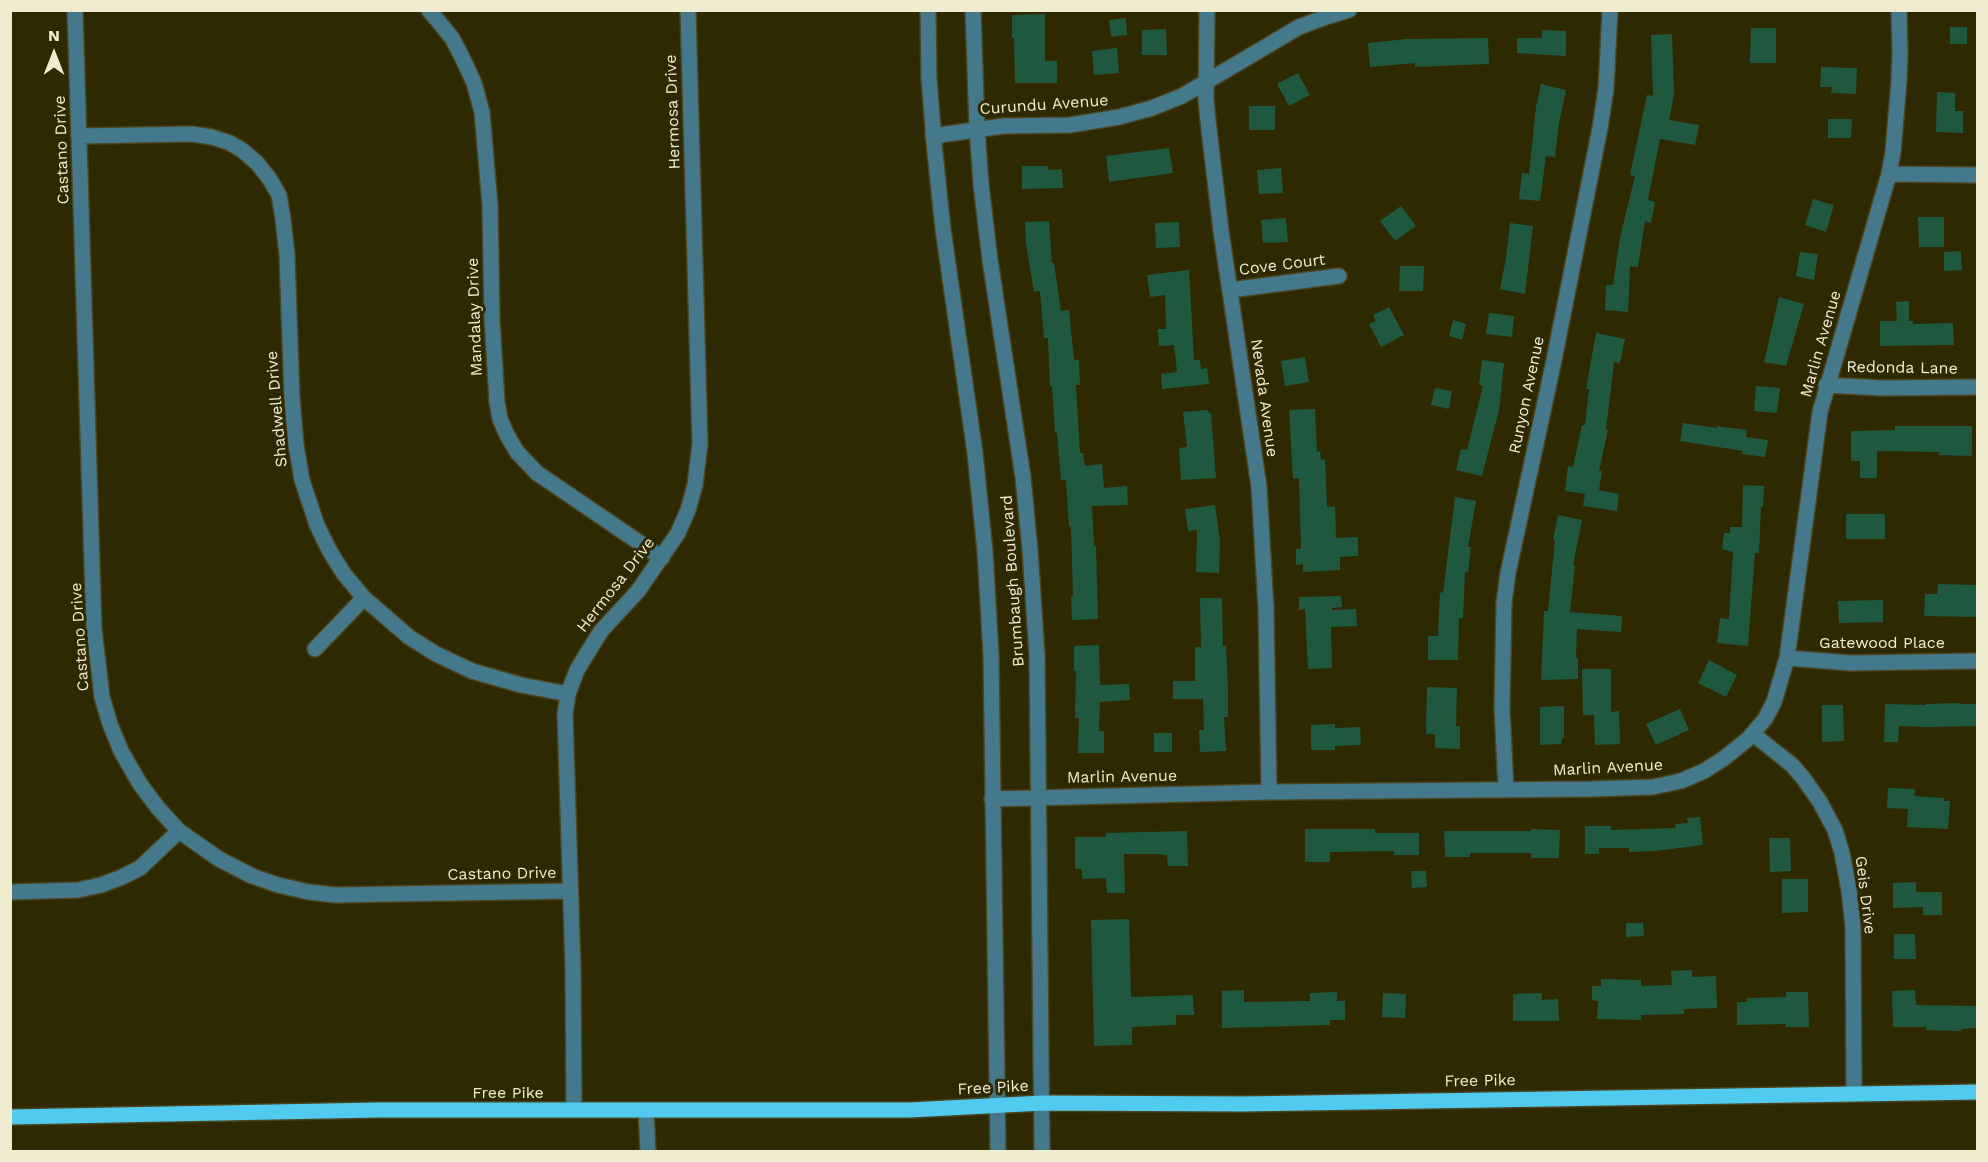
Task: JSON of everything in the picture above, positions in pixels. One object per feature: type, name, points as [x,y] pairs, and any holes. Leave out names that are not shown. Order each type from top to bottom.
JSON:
[{"type":"main road","name":"Free Pike","points":[[10,1116],[300,1111],[910,1110],[1043,1103],[1267,1103],[1977,1092]]},
{"type":"street","name":"Castano Drive","points":[[75,10],[94,629],[98,670],[107,715],[121,751],[140,784],[179,831],[219,859],[252,876],[278,885],[335,895],[570,891]]},
{"type":"street","name":"Mandalay Drive","points":[[429,10],[452,38],[462,57],[474,83],[482,112],[490,205],[496,402],[500,419],[517,452],[537,473],[662,558]]},
{"type":"street","name":"Hermosa Drive","points":[[574,1110],[565,714],[568,694],[577,670],[601,631],[638,591],[678,533],[695,485],[700,444],[688,10]]},
{"type":"street","name":"Brumbaugh Boulevard","points":[[927,10],[933,136],[943,229],[975,453],[985,551],[991,655],[998,1152]]},
{"type":"street","name":"Brumbaugh Boulevard","points":[[973,10],[977,128],[990,260],[1023,477],[1037,655],[1042,1152]]},
{"type":"street","name":"Nevada Avenue","points":[[1207,10],[1208,122],[1221,231],[1258,487],[1266,609],[1269,792]]},
{"type":"street","name":"Curundu Avenue","points":[[933,136],[977,128],[1070,125],[1119,117],[1152,108],[1182,96],[1299,27],[1349,10]]},
{"type":"street","name":"Runyon Avenue","points":[[1506,789],[1502,709],[1504,603],[1510,562],[1553,365],[1600,128],[1606,89],[1610,10]]},
{"type":"street","name":"Marlin Avenue","points":[[992,799],[1269,792],[1653,787],[1681,781],[1704,771],[1723,759],[1753,734],[1765,719],[1774,702],[1787,658],[1814,450],[1826,385],[1889,174],[1899,81],[1899,10]]},
{"type":"street","name":"Shadwell Drive","points":[[79,136],[192,134],[212,137],[242,150],[256,163],[269,178],[279,195],[287,255],[296,445],[302,480],[317,525],[329,550],[344,574],[364,597],[409,637],[436,654],[464,668],[521,685],[568,694]]},
{"type":"street","points":[[1889,174],[1977,175]]},
{"type":"street","name":"Cove Court","points":[[1230,290],[1339,276]]},
{"type":"street","name":"Redonda Lane","points":[[1826,385],[1882,388],[1977,387]]},
{"type":"street","points":[[315,649],[364,597]]},
{"type":"street","name":"Gatewood Place","points":[[1787,658],[1851,663],[1977,661]]},
{"type":"street","name":"Geis Drive","points":[[1753,734],[1792,765],[1804,779],[1835,830],[1842,853],[1853,927],[1854,1093]]},
{"type":"street","points":[[10,892],[78,890],[122,878],[140,868],[179,831]]},
{"type":"street","points":[[646,1110],[648,1152]]},
{"type":"building","points":[[1045,14],[1045,61],[1057,61],[1057,83],[1015,83],[1012,15]]},
{"type":"building","points":[[1126,18],[1127,35],[1111,37],[1109,20]]},
{"type":"building","points":[[1950,27],[1967,27],[1967,44],[1950,44]]},
{"type":"building","points":[[1751,28],[1776,28],[1776,63],[1750,63]]},
{"type":"building","points":[[1166,29],[1167,55],[1142,55],[1142,30]]},
{"type":"building","points":[[1542,30],[1566,31],[1566,56],[1517,53],[1517,38],[1542,38]]},
{"type":"building","points":[[1672,34],[1674,94],[1669,120],[1699,125],[1695,145],[1660,139],[1648,200],[1655,202],[1651,223],[1645,221],[1638,267],[1630,266],[1628,312],[1605,310],[1606,285],[1613,285],[1620,238],[1635,176],[1630,175],[1647,95],[1653,96],[1651,35]]},
{"type":"building","points":[[1488,38],[1489,64],[1415,67],[1415,63],[1370,67],[1368,43],[1407,39]]},
{"type":"building","points":[[1117,48],[1119,73],[1094,75],[1092,51]]},
{"type":"building","points":[[1821,67],[1857,68],[1856,94],[1831,93],[1832,87],[1820,87]]},
{"type":"building","points":[[1298,73],[1310,95],[1289,106],[1277,84]]},
{"type":"building","points":[[1541,84],[1566,90],[1555,157],[1546,156],[1540,201],[1519,199],[1522,173],[1529,174],[1536,107]]},
{"type":"building","points":[[1937,92],[1955,93],[1955,111],[1963,111],[1963,133],[1936,132]]},
{"type":"building","points":[[1249,106],[1275,106],[1275,130],[1249,130]]},
{"type":"building","points":[[1828,119],[1852,119],[1851,138],[1828,138]]},
{"type":"building","points":[[1169,148],[1173,173],[1109,182],[1106,156]]},
{"type":"building","points":[[1022,166],[1048,166],[1048,170],[1062,169],[1063,188],[1022,189]]},
{"type":"building","points":[[1281,168],[1283,193],[1259,194],[1257,170]]},
{"type":"building","points":[[1813,199],[1834,205],[1826,232],[1805,225]]},
{"type":"building","points":[[1401,206],[1416,226],[1395,241],[1380,221]]},
{"type":"building","points":[[1918,217],[1944,217],[1944,247],[1919,247]]},
{"type":"building","points":[[1286,218],[1288,242],[1263,243],[1261,220]]},
{"type":"building","points":[[1049,221],[1052,263],[1054,263],[1061,311],[1069,310],[1074,360],[1079,360],[1080,385],[1076,385],[1080,453],[1083,453],[1085,466],[1102,464],[1104,488],[1127,486],[1128,505],[1092,506],[1094,546],[1096,546],[1098,619],[1072,620],[1071,527],[1069,527],[1066,480],[1061,480],[1057,433],[1055,433],[1048,338],[1044,338],[1040,291],[1034,292],[1026,243],[1025,222]]},
{"type":"building","points":[[1179,222],[1180,247],[1156,248],[1155,223]]},
{"type":"building","points":[[1510,223],[1533,226],[1525,294],[1500,289]]},
{"type":"building","points":[[1961,251],[1962,270],[1944,271],[1944,252]]},
{"type":"building","points":[[1800,252],[1818,254],[1814,280],[1796,276]]},
{"type":"building","points":[[1400,266],[1424,266],[1423,291],[1399,291]]},
{"type":"building","points":[[1189,270],[1194,360],[1200,360],[1201,369],[1207,368],[1209,384],[1162,389],[1161,374],[1177,372],[1174,345],[1159,346],[1158,329],[1166,329],[1165,295],[1150,297],[1147,275]]},
{"type":"building","points":[[1779,297],[1804,304],[1786,366],[1764,362]]},
{"type":"building","points":[[1909,301],[1909,321],[1913,321],[1913,324],[1953,323],[1954,345],[1880,346],[1880,321],[1897,321],[1896,302]]},
{"type":"building","points":[[1389,307],[1404,335],[1381,347],[1369,324],[1376,321],[1373,315]]},
{"type":"building","points":[[1489,313],[1514,316],[1512,337],[1486,334]]},
{"type":"building","points":[[1453,320],[1466,324],[1462,340],[1449,336]]},
{"type":"building","points":[[1596,333],[1625,339],[1620,363],[1614,362],[1606,430],[1608,430],[1599,471],[1602,471],[1599,490],[1619,494],[1617,511],[1583,506],[1585,494],[1565,491],[1568,466],[1573,467],[1582,425],[1585,425],[1589,389],[1586,389]]},
{"type":"building","points":[[1305,357],[1309,382],[1285,386],[1281,361]]},
{"type":"building","points":[[1482,360],[1504,363],[1499,410],[1482,476],[1456,470],[1461,449],[1467,450],[1483,386],[1479,385]]},
{"type":"building","points":[[1756,386],[1780,388],[1777,413],[1754,411]]},
{"type":"building","points":[[1435,388],[1452,391],[1449,409],[1431,405]]},
{"type":"building","points":[[1315,409],[1317,452],[1320,451],[1321,460],[1325,459],[1327,507],[1335,506],[1336,538],[1358,537],[1358,556],[1340,557],[1340,570],[1303,572],[1303,564],[1296,565],[1296,549],[1301,549],[1299,478],[1293,479],[1289,410]]},
{"type":"building","points":[[1208,410],[1211,413],[1216,478],[1181,480],[1179,448],[1187,447],[1183,412]]},
{"type":"building","points":[[1683,423],[1747,430],[1746,437],[1768,440],[1765,457],[1742,454],[1743,451],[1680,441]]},
{"type":"building","points":[[1895,426],[1972,426],[1972,456],[1939,455],[1939,452],[1877,451],[1877,478],[1860,478],[1860,461],[1851,461],[1851,431],[1895,430]]},
{"type":"building","points":[[1743,485],[1764,486],[1759,553],[1755,553],[1748,646],[1717,643],[1720,618],[1729,619],[1733,552],[1722,549],[1724,533],[1730,533],[1730,527],[1742,527]]},
{"type":"building","points":[[1455,497],[1476,501],[1468,547],[1471,547],[1468,573],[1465,572],[1463,618],[1459,618],[1458,660],[1428,660],[1428,636],[1438,636],[1440,592],[1443,593]]},
{"type":"building","points":[[1215,505],[1220,541],[1219,573],[1196,572],[1197,530],[1188,531],[1185,509]]},
{"type":"building","points":[[1846,514],[1885,514],[1885,539],[1846,539]]},
{"type":"building","points":[[1558,515],[1582,520],[1573,565],[1575,565],[1570,612],[1622,616],[1621,632],[1577,629],[1578,679],[1541,680],[1544,611],[1548,611],[1555,541],[1553,540]]},
{"type":"building","points":[[1938,584],[1977,585],[1977,617],[1924,616],[1925,594],[1937,594]]},
{"type":"building","points":[[1341,596],[1342,607],[1332,608],[1332,610],[1356,609],[1357,626],[1331,627],[1332,668],[1308,669],[1305,609],[1299,610],[1299,597]]},
{"type":"building","points":[[1200,598],[1222,598],[1223,646],[1226,646],[1228,691],[1228,717],[1224,717],[1226,751],[1200,752],[1199,730],[1204,730],[1203,699],[1173,699],[1173,681],[1195,681],[1195,647],[1201,647]]},
{"type":"building","points":[[1883,600],[1883,622],[1839,623],[1838,601]]},
{"type":"building","points":[[1099,645],[1100,685],[1129,684],[1130,700],[1100,702],[1099,731],[1104,731],[1104,753],[1078,753],[1079,718],[1075,718],[1074,646]]},
{"type":"building","points":[[1709,660],[1737,675],[1726,697],[1698,683]]},
{"type":"building","points":[[1582,669],[1611,669],[1611,712],[1619,711],[1620,744],[1595,745],[1594,715],[1583,715]]},
{"type":"building","points":[[1427,687],[1457,688],[1456,726],[1460,726],[1460,749],[1435,748],[1435,734],[1426,734]]},
{"type":"building","points":[[1885,704],[1977,704],[1977,726],[1899,726],[1898,742],[1884,742]]},
{"type":"building","points":[[1822,705],[1843,705],[1844,741],[1822,742]]},
{"type":"building","points":[[1564,706],[1564,738],[1561,744],[1540,745],[1540,707]]},
{"type":"building","points":[[1680,709],[1689,730],[1656,745],[1646,724]]},
{"type":"building","points":[[1335,724],[1335,728],[1360,727],[1361,745],[1335,746],[1335,750],[1311,750],[1311,725]]},
{"type":"building","points":[[1154,733],[1172,733],[1172,752],[1154,752]]},
{"type":"building","points":[[1888,788],[1915,789],[1914,796],[1944,798],[1944,801],[1950,801],[1948,829],[1907,827],[1908,809],[1887,808]]},
{"type":"building","points":[[1700,817],[1703,845],[1629,852],[1629,848],[1599,848],[1599,854],[1585,854],[1585,826],[1611,826],[1611,830],[1676,828],[1675,824],[1688,823],[1687,818]]},
{"type":"building","points":[[1305,829],[1375,829],[1375,833],[1419,833],[1419,855],[1394,855],[1394,851],[1330,852],[1330,862],[1305,862]]},
{"type":"building","points":[[1531,829],[1560,830],[1559,858],[1531,858],[1531,853],[1470,853],[1470,857],[1445,857],[1444,831],[1531,831]]},
{"type":"building","points":[[1187,831],[1188,866],[1168,866],[1167,855],[1162,854],[1124,854],[1125,893],[1107,893],[1106,878],[1082,879],[1082,869],[1075,869],[1075,837],[1106,837],[1106,833]]},
{"type":"building","points":[[1769,838],[1790,838],[1791,871],[1770,872]]},
{"type":"building","points":[[1411,871],[1426,871],[1427,887],[1412,888]]},
{"type":"building","points":[[1782,879],[1808,879],[1808,912],[1782,913]]},
{"type":"building","points":[[1916,882],[1916,892],[1942,892],[1942,915],[1923,915],[1923,907],[1893,908],[1893,883]]},
{"type":"building","points":[[1129,919],[1131,997],[1193,995],[1194,1015],[1176,1015],[1176,1025],[1132,1027],[1132,1045],[1094,1046],[1091,920]]},
{"type":"building","points":[[1626,923],[1643,923],[1644,936],[1626,937]]},
{"type":"building","points":[[1894,934],[1915,934],[1916,959],[1894,959]]},
{"type":"building","points":[[1692,970],[1692,977],[1716,976],[1717,1008],[1684,1009],[1684,1014],[1641,1015],[1641,1020],[1597,1019],[1598,1001],[1592,1000],[1592,986],[1601,986],[1601,979],[1641,980],[1641,986],[1672,985],[1671,971]]},
{"type":"building","points":[[1244,990],[1244,1002],[1310,1001],[1310,993],[1337,992],[1337,1001],[1345,1001],[1345,1020],[1330,1020],[1330,1025],[1222,1028],[1222,991]]},
{"type":"building","points":[[1915,990],[1916,1005],[1977,1006],[1977,1028],[1961,1029],[1961,1031],[1926,1030],[1926,1027],[1893,1027],[1892,991]]},
{"type":"building","points":[[1786,992],[1808,992],[1809,1027],[1786,1027],[1786,1024],[1737,1025],[1737,1002],[1747,1002],[1747,998],[1786,997]]},
{"type":"building","points":[[1383,993],[1406,994],[1405,1018],[1382,1017]]},
{"type":"building","points":[[1542,993],[1542,1000],[1558,999],[1559,1021],[1513,1021],[1513,994]]}]
